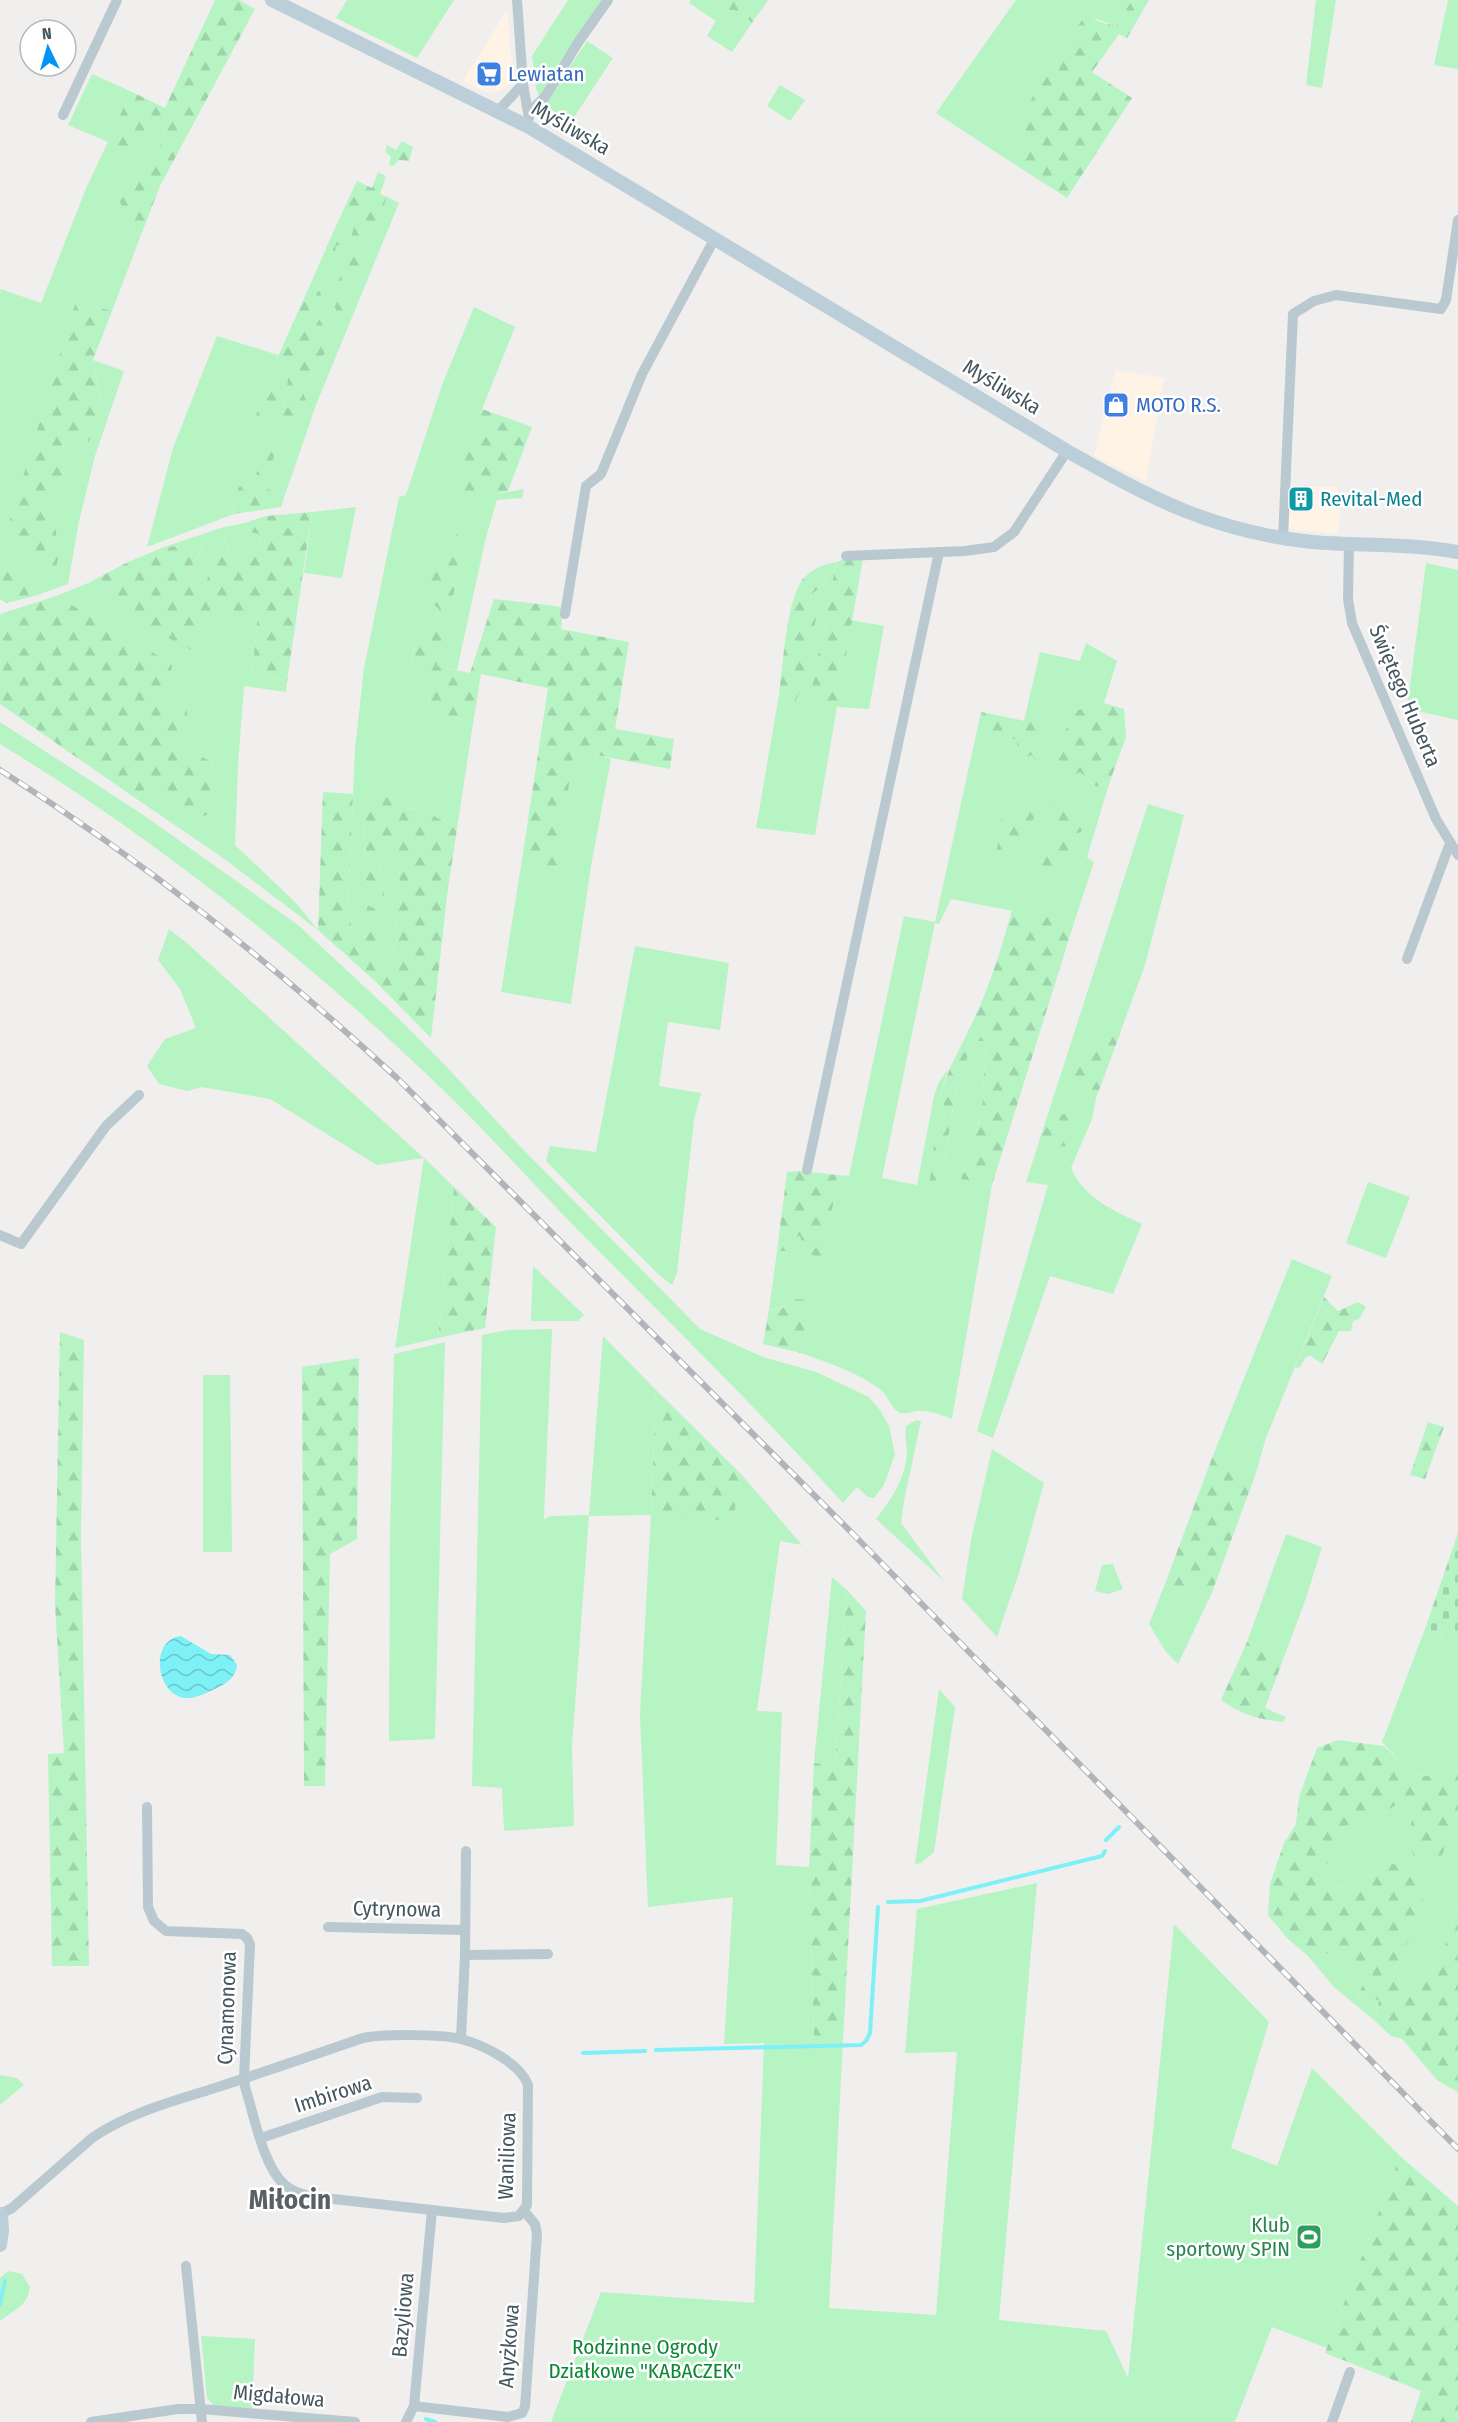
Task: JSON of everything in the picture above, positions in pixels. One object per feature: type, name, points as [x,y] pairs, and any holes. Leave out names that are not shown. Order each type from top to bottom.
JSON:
[{"type":"street","points":[[63,115],[117,0]]},
{"type":"street","name":"Myśliwska","points":[[272,0],[529,127],[1066,451],[1184,512],[1231,528],[1283,538],[1401,544],[1458,552]]},
{"type":"street","points":[[517,0],[523,84],[530,112],[529,127]]},
{"type":"street","points":[[530,112],[545,97],[579,41],[608,0]]},
{"type":"street","points":[[498,111],[523,84]]},
{"type":"street","points":[[1283,538],[1293,314],[1314,301],[1336,295],[1441,309],[1446,300],[1458,220]]},
{"type":"street","points":[[566,614],[586,486],[601,474],[642,374],[715,238]]},
{"type":"street","points":[[846,556],[994,547],[1014,532],[1066,451]]},
{"type":"street","name":"Świętego Huberta","points":[[1349,543],[1348,599],[1352,623],[1436,819],[1458,855]]},
{"type":"street","points":[[807,1170],[939,552]]},
{"type":"street","points":[[1407,959],[1450,843]]},
{"type":"street","points":[[0,1235],[21,1244],[106,1126],[139,1095]]},
{"type":"street","name":"Cynamonowa","points":[[147,1807],[148,1907],[154,1921],[166,1931],[242,1934],[250,1944],[244,2078]]},
{"type":"street","name":"Cytrynowa","points":[[461,2039],[466,1851]]},
{"type":"street","name":"Cytrynowa","points":[[328,1927],[465,1930]]},
{"type":"street","points":[[465,1955],[548,1954]]},
{"type":"street","name":"Waniliowa","points":[[1,2213],[20,2202],[106,2128],[138,2114],[244,2078],[372,2036],[461,2039],[515,2065],[525,2077],[528,2085],[527,2197],[524,2211],[519,2216],[504,2218],[302,2194],[285,2185],[276,2175],[261,2138],[244,2078]]},
{"type":"street","name":"Imbirowa","points":[[261,2138],[382,2097],[417,2098]]},
{"type":"street","name":"Bazyliowa","points":[[406,2422],[414,2406],[432,2210]]},
{"type":"street","name":"Anyżkowa","points":[[414,2406],[508,2417],[522,2413],[525,2407],[537,2234],[535,2224],[524,2211]]},
{"type":"street","points":[[0,2245],[1,2213]]},
{"type":"street","points":[[186,2266],[202,2422]]},
{"type":"street","points":[[1332,2422],[1350,2372]]},
{"type":"street","name":"Migdałowa","points":[[91,2422],[178,2409],[355,2422]]},
{"type":"shaded area","points":[[507,10],[513,76],[508,86],[494,93],[485,92],[463,81]]},
{"type":"shaded area","points":[[1116,370],[1164,378],[1146,481],[1094,456]]},
{"type":"shaded area","points":[[1280,485],[1337,486],[1340,512],[1338,534],[1278,528]]},
{"type":"green space","points":[[215,0],[239,0],[255,9],[160,186],[141,235],[129,231],[120,201],[133,178],[147,177],[166,130],[153,133],[130,162],[112,157],[114,130],[130,91],[165,108]]},
{"type":"green space","points":[[347,0],[454,0],[417,58],[336,18]]},
{"type":"green space","points":[[568,0],[604,0],[539,97],[532,56]]},
{"type":"green space","points":[[691,0],[717,0],[716,7],[741,12],[752,23],[732,52],[707,36],[716,21],[689,3]]},
{"type":"green space","points":[[717,0],[768,0],[752,23],[741,12],[716,7]]},
{"type":"green space","points":[[1016,0],[1132,0],[1116,26],[1085,15],[1020,126],[1020,151],[1014,164],[936,113]]},
{"type":"green space","points":[[1132,0],[1149,0],[1127,38],[1119,34],[1092,72],[1132,98],[1067,198],[1014,164],[1020,151],[1020,126],[1035,91],[1086,14],[1100,22],[1116,26]]},
{"type":"green space","points":[[1316,0],[1336,0],[1322,88],[1306,85]]},
{"type":"green space","points":[[1448,0],[1458,0],[1458,69],[1434,65]]},
{"type":"green space","points":[[587,41],[613,58],[563,134],[543,108]]},
{"type":"green space","points":[[92,74],[130,91],[114,130],[130,162],[153,133],[166,130],[129,231],[141,235],[112,311],[76,301],[5,539],[44,513],[62,476],[64,432],[89,442],[101,403],[93,360],[124,371],[95,456],[79,521],[68,584],[35,596],[22,577],[6,570],[0,570],[0,294],[1,289],[41,303],[87,186],[108,142],[68,125]]},
{"type":"green space","points":[[780,85],[805,100],[790,121],[767,106]]},
{"type":"green space","points":[[402,141],[413,147],[409,161],[399,160],[393,166],[389,165],[391,157],[385,151],[387,145],[396,150]]},
{"type":"green space","points":[[378,172],[386,177],[380,194],[387,197],[355,277],[345,278],[342,285],[349,294],[345,310],[337,313],[333,302],[356,220],[342,213],[357,181],[372,188]]},
{"type":"green space","points":[[387,197],[399,203],[316,405],[285,495],[250,483],[233,501],[234,514],[147,547],[173,448],[217,336],[278,355],[276,361],[289,371],[283,416],[325,353],[318,319],[325,303],[313,278],[342,213],[357,220],[333,302],[337,313],[349,294],[342,285],[345,278],[365,255],[368,240],[376,229]]},
{"type":"green space","points":[[338,222],[346,231],[342,243],[335,247],[337,256],[334,258],[326,248]]},
{"type":"green space","points":[[313,278],[325,303],[319,319],[327,332],[325,353],[301,389],[306,400],[295,430],[287,429],[283,416],[289,371],[276,361]]},
{"type":"green space","points":[[76,301],[112,311],[93,360],[101,404],[89,442],[64,432],[62,476],[44,513],[55,525],[59,553],[55,573],[4,540]]},
{"type":"green space","points":[[474,307],[515,327],[482,409],[491,495],[524,489],[522,498],[497,500],[486,537],[457,670],[436,666],[466,539],[457,533],[441,558],[439,608],[432,628],[414,646],[412,669],[430,687],[429,709],[473,724],[457,829],[420,808],[406,809],[390,797],[363,821],[366,880],[374,895],[384,893],[379,879],[380,857],[391,852],[400,864],[399,893],[394,889],[392,908],[399,939],[393,945],[391,958],[381,959],[366,938],[352,929],[348,908],[355,749],[364,668],[399,497],[406,495],[442,385]]},
{"type":"green space","points":[[273,370],[283,383],[265,430],[253,424]]},
{"type":"green space","points":[[482,409],[532,427],[508,491],[491,495],[454,492]]},
{"type":"green space","points":[[268,448],[275,453],[272,463],[280,472],[274,483],[256,474]]},
{"type":"green space","points":[[250,483],[285,495],[281,507],[234,514],[233,501],[239,487]]},
{"type":"green space","points":[[356,507],[342,578],[304,573],[312,512]]},
{"type":"green space","points":[[312,512],[287,681],[252,675],[258,613],[233,613],[200,619],[195,652],[118,611],[115,590],[88,583],[128,562],[164,547],[203,545],[186,577],[196,582],[199,593],[206,590],[213,555],[223,536],[231,556],[243,550],[254,551],[260,544],[259,534],[250,532],[245,523],[266,516]]},
{"type":"green space","points":[[245,523],[250,532],[259,533],[260,544],[254,551],[243,550],[231,556],[224,537],[213,555],[206,590],[199,593],[186,577],[203,546],[164,547],[224,527]]},
{"type":"green space","points":[[458,532],[466,539],[437,666],[470,673],[494,599],[563,607],[561,629],[629,642],[615,729],[674,739],[670,769],[574,751],[556,872],[523,853],[548,688],[481,674],[473,724],[429,709],[430,687],[412,669],[414,646],[432,628],[439,609],[427,599],[426,576],[431,563],[441,558]]},
{"type":"green space","points":[[848,558],[863,558],[837,706],[809,707],[818,654],[825,650],[828,638],[824,628],[836,562]]},
{"type":"green space","points":[[836,562],[824,628],[829,638],[825,651],[837,706],[851,620],[884,626],[869,709],[837,707],[815,835],[756,828],[779,695],[794,703],[816,618],[811,595],[825,583],[827,564]]},
{"type":"green space","points":[[1426,563],[1458,570],[1458,720],[1407,709]]},
{"type":"green space","points":[[827,564],[825,583],[811,595],[816,618],[806,679],[794,704],[779,695],[789,618],[797,589],[803,579],[814,570]]},
{"type":"green space","points":[[0,570],[6,570],[22,577],[35,596],[6,603],[0,599]]},
{"type":"green space","points":[[88,583],[115,590],[195,651],[200,619],[233,613],[258,613],[252,675],[287,681],[286,692],[244,686],[235,845],[297,904],[318,930],[219,855],[135,798],[148,788],[186,822],[217,805],[210,782],[213,762],[176,745],[169,707],[143,646],[128,647],[111,637],[114,630],[56,596]]},
{"type":"green space","points":[[56,596],[115,630],[112,637],[128,647],[143,646],[172,665],[167,702],[187,709],[188,725],[176,733],[176,745],[213,762],[210,782],[217,805],[209,814],[186,822],[148,788],[135,798],[0,704],[0,614]]},
{"type":"green space","points":[[1086,643],[1117,661],[1104,703],[1074,711],[1080,772],[1097,787],[1110,781],[1087,857],[1094,862],[1074,923],[951,899],[939,924],[935,923],[882,1178],[917,1185],[934,1096],[939,1082],[948,1069],[940,1095],[947,1113],[935,1136],[941,1181],[958,1078],[975,1041],[986,1041],[982,1112],[961,1179],[992,1185],[952,1419],[926,1411],[900,1413],[881,1390],[863,1378],[801,1353],[815,1300],[769,1310],[777,1251],[788,1251],[791,1238],[800,1236],[805,1252],[825,1262],[837,1175],[849,1176],[904,916],[935,922],[981,712],[1024,721],[1040,652],[1080,661]]},
{"type":"green space","points":[[1104,703],[1124,709],[1126,737],[1110,781],[1097,787],[1080,772],[1067,779],[1054,768],[1054,756],[1074,711]]},
{"type":"green space","points":[[981,712],[1024,721],[1036,715],[1046,730],[1041,747],[1046,758],[1038,765],[1032,755],[1018,760],[1017,740],[993,732]]},
{"type":"green space","points":[[0,722],[142,814],[298,925],[445,1065],[512,1138],[700,1329],[763,1357],[816,1372],[869,1397],[889,1426],[895,1454],[884,1485],[874,1498],[868,1497],[857,1487],[843,1503],[476,1122],[390,1040],[285,948],[174,861],[59,781],[0,744]]},
{"type":"green space","points":[[574,750],[611,759],[591,866],[571,1004],[501,992],[523,853],[556,871]]},
{"type":"green space","points":[[323,792],[353,794],[348,908],[352,929],[365,938],[367,905],[381,912],[382,959],[391,958],[393,945],[399,939],[392,908],[394,888],[399,892],[400,864],[391,853],[385,858],[380,857],[379,879],[384,893],[383,902],[374,895],[366,880],[363,821],[376,799],[390,797],[406,809],[420,808],[457,829],[431,1038],[375,981],[318,930]]},
{"type":"green space","points":[[1148,804],[1184,815],[1145,965],[1096,1098],[1092,1119],[1071,1168],[1084,1188],[1092,1195],[1142,1224],[1113,1294],[1050,1276],[993,1438],[977,1431],[1048,1185],[1026,1182]]},
{"type":"green space","points":[[1049,805],[1086,817],[1081,832],[1071,835],[1071,853],[1059,852],[1050,872],[1043,870],[1037,856],[1044,838],[1058,840]]},
{"type":"green space","points":[[1036,808],[1029,837],[1021,848],[997,850],[1002,813]]},
{"type":"green space","points":[[1012,910],[1074,923],[992,1185],[961,1179],[982,1112],[986,1041],[975,1041],[958,1078],[941,1181],[930,1181],[935,1136],[947,1113],[940,1095],[984,996]]},
{"type":"green space","points":[[169,929],[424,1158],[377,1165],[270,1099],[202,1087],[187,1091],[159,1084],[147,1066],[165,1039],[196,1028],[180,989],[158,960]]},
{"type":"green space","points":[[635,946],[729,963],[720,1030],[668,1022],[659,1086],[701,1093],[694,1120],[677,1273],[672,1285],[658,1274],[546,1161],[550,1146],[596,1152]]},
{"type":"green space","points":[[1121,1031],[1099,1090],[1068,1089],[1064,1079],[1080,1062],[1089,1059],[1104,1032]]},
{"type":"green space","points":[[1065,1114],[1074,1124],[1066,1146],[1056,1147],[1053,1153],[1045,1155],[1041,1137],[1048,1117]]},
{"type":"green space","points":[[424,1158],[454,1187],[438,1338],[395,1348]]},
{"type":"green space","points":[[801,1171],[837,1175],[825,1262],[805,1252],[800,1236],[791,1238],[788,1251],[777,1251],[787,1172]]},
{"type":"green space","points":[[1368,1182],[1410,1197],[1386,1258],[1346,1243]]},
{"type":"green space","points":[[454,1187],[496,1227],[485,1328],[438,1338]]},
{"type":"green space","points":[[1292,1259],[1332,1276],[1266,1438],[1255,1476],[1212,1458]]},
{"type":"green space","points":[[533,1266],[584,1315],[578,1321],[531,1321]]},
{"type":"green space","points":[[1324,1297],[1338,1311],[1358,1302],[1366,1307],[1359,1319],[1353,1321],[1351,1331],[1339,1331],[1322,1364],[1311,1356],[1306,1357],[1300,1367],[1295,1368]]},
{"type":"green space","points":[[794,1299],[815,1300],[801,1353],[763,1344],[769,1310],[786,1307]]},
{"type":"green space","name":"Rodzinne Ogrody Działkowe \"KABACZEK\"","points":[[552,1329],[544,1519],[551,1516],[589,1515],[603,1336],[656,1390],[651,1514],[733,1521],[741,1474],[802,1545],[780,1541],[757,1711],[782,1712],[776,1865],[809,1867],[814,2040],[843,2041],[829,2308],[936,2315],[957,2052],[905,2053],[917,1909],[1037,1883],[999,2320],[1106,2331],[1128,2378],[1174,1924],[1269,2022],[1231,2148],[1277,2166],[1312,2068],[1400,2156],[1327,2348],[1272,2327],[1235,2422],[551,2422],[601,2292],[754,2303],[764,2043],[724,2044],[733,1897],[648,1907],[640,1713],[651,1515],[589,1516],[572,1746],[574,1826],[504,1831],[502,1788],[472,1786],[482,1335],[508,1330]]},
{"type":"green space","points":[[60,1332],[84,1340],[81,1536],[89,1966],[52,1966],[48,1754],[64,1753],[55,1604]]},
{"type":"green space","points":[[445,1342],[435,1739],[389,1741],[394,1354]]},
{"type":"green space","points":[[359,1358],[357,1539],[330,1554],[325,1786],[304,1786],[302,1367]]},
{"type":"green space","points":[[203,1375],[230,1375],[232,1552],[203,1552]]},
{"type":"green space","points":[[656,1390],[741,1474],[733,1521],[651,1515]]},
{"type":"green space","points":[[916,1420],[921,1421],[901,1523],[944,1581],[876,1519],[900,1481],[907,1454],[906,1426]]},
{"type":"green space","points":[[1428,1422],[1444,1427],[1425,1479],[1410,1475]]},
{"type":"green space","points":[[992,1449],[1044,1483],[1020,1570],[997,1637],[962,1599],[971,1540]]},
{"type":"green space","points":[[1212,1458],[1255,1476],[1211,1595],[1165,1584]]},
{"type":"green space","points":[[1458,1533],[1458,1639],[1425,1629]]},
{"type":"green space","points":[[1286,1534],[1322,1547],[1284,1657],[1247,1642]]},
{"type":"green space","points":[[1113,1564],[1123,1589],[1108,1594],[1095,1591],[1102,1565]]},
{"type":"green space","points":[[832,1577],[847,1590],[835,1764],[814,1763]]},
{"type":"green space","points":[[1165,1584],[1211,1595],[1178,1664],[1166,1652],[1149,1624]]},
{"type":"green space","points":[[847,1590],[866,1611],[843,2041],[814,2041],[809,1867],[814,1763],[835,1764]]},
{"type":"green space","points":[[1425,1629],[1458,1639],[1458,1773],[1439,1777],[1413,1775],[1382,1742]]},
{"type":"green space","points":[[1247,1642],[1284,1657],[1265,1708],[1286,1717],[1283,1722],[1250,1716],[1221,1700]]},
{"type":"green space","points":[[939,1689],[955,1707],[934,1852],[921,1863],[915,1864]]},
{"type":"green space","points":[[1338,1740],[1384,1746],[1414,1775],[1439,1777],[1458,1773],[1458,1820],[1441,1857],[1418,1863],[1411,1848],[1409,1835],[1417,1807],[1403,1800],[1378,1817],[1360,1819],[1343,1828],[1338,1852],[1321,1870],[1336,1888],[1364,1880],[1388,1862],[1411,1871],[1426,1887],[1417,1920],[1396,1968],[1400,1982],[1429,1977],[1444,1948],[1458,1907],[1458,2092],[1438,2081],[1402,2039],[1391,2036],[1375,2021],[1379,2000],[1358,1997],[1362,1986],[1375,1969],[1333,1953],[1308,1956],[1287,1938],[1268,1915],[1270,1884],[1284,1843],[1296,1824],[1299,1797],[1317,1748]]},
{"type":"green space","points":[[1403,1800],[1456,1823],[1458,1820],[1458,1907],[1444,1948],[1429,1977],[1400,1982],[1396,1968],[1417,1920],[1388,1862],[1364,1880],[1335,1888],[1321,1870],[1338,1852],[1343,1828],[1360,1819],[1378,1817]]},
{"type":"green space","points":[[1333,1953],[1376,1969],[1362,1986],[1358,1996],[1379,1999],[1375,2021],[1334,1987],[1308,1956]]},
{"type":"green space","points":[[0,2075],[17,2078],[24,2085],[0,2105]]},
{"type":"green space","points":[[1400,2156],[1458,2206],[1458,2422],[1411,2422],[1421,2391],[1325,2353]]},
{"type":"green space","points":[[8,2271],[22,2274],[30,2287],[28,2296],[22,2305],[0,2321],[0,2278]]},
{"type":"green space","points":[[201,2336],[255,2339],[252,2409],[214,2406],[207,2398]]},
{"type":"water","points":[[181,1636],[211,1654],[230,1655],[237,1665],[233,1676],[221,1686],[190,1698],[179,1696],[170,1690],[160,1670],[160,1658],[163,1648],[170,1640]]},
{"type":"waterway","points":[[1106,1840],[1119,1827]]},
{"type":"waterway","points":[[888,1902],[920,1901],[1102,1856],[1105,1851]]},
{"type":"waterway","points":[[656,2050],[861,2045],[870,2033],[878,1907]]},
{"type":"waterway","points":[[583,2053],[645,2051]]},
{"type":"waterway","points":[[0,2304],[5,2281]]},
{"type":"waterway","points":[[426,2419],[435,2422]]},
{"type":"railway","points":[[0,770],[54,805],[206,915],[302,994],[397,1078],[852,1533],[1458,2149]]},
{"type":"place","name":"Lewiatan","points":[[489,74]]},
{"type":"place","name":"MOTO R.S.","points":[[1116,405]]},
{"type":"place","name":"Revital-Med","points":[[1301,499]]},
{"type":"place","name":"Klub sportowy SPIN","points":[[1309,2237]]},
{"type":"district","name":"Miłocin","points":[[290,2200]]}]
